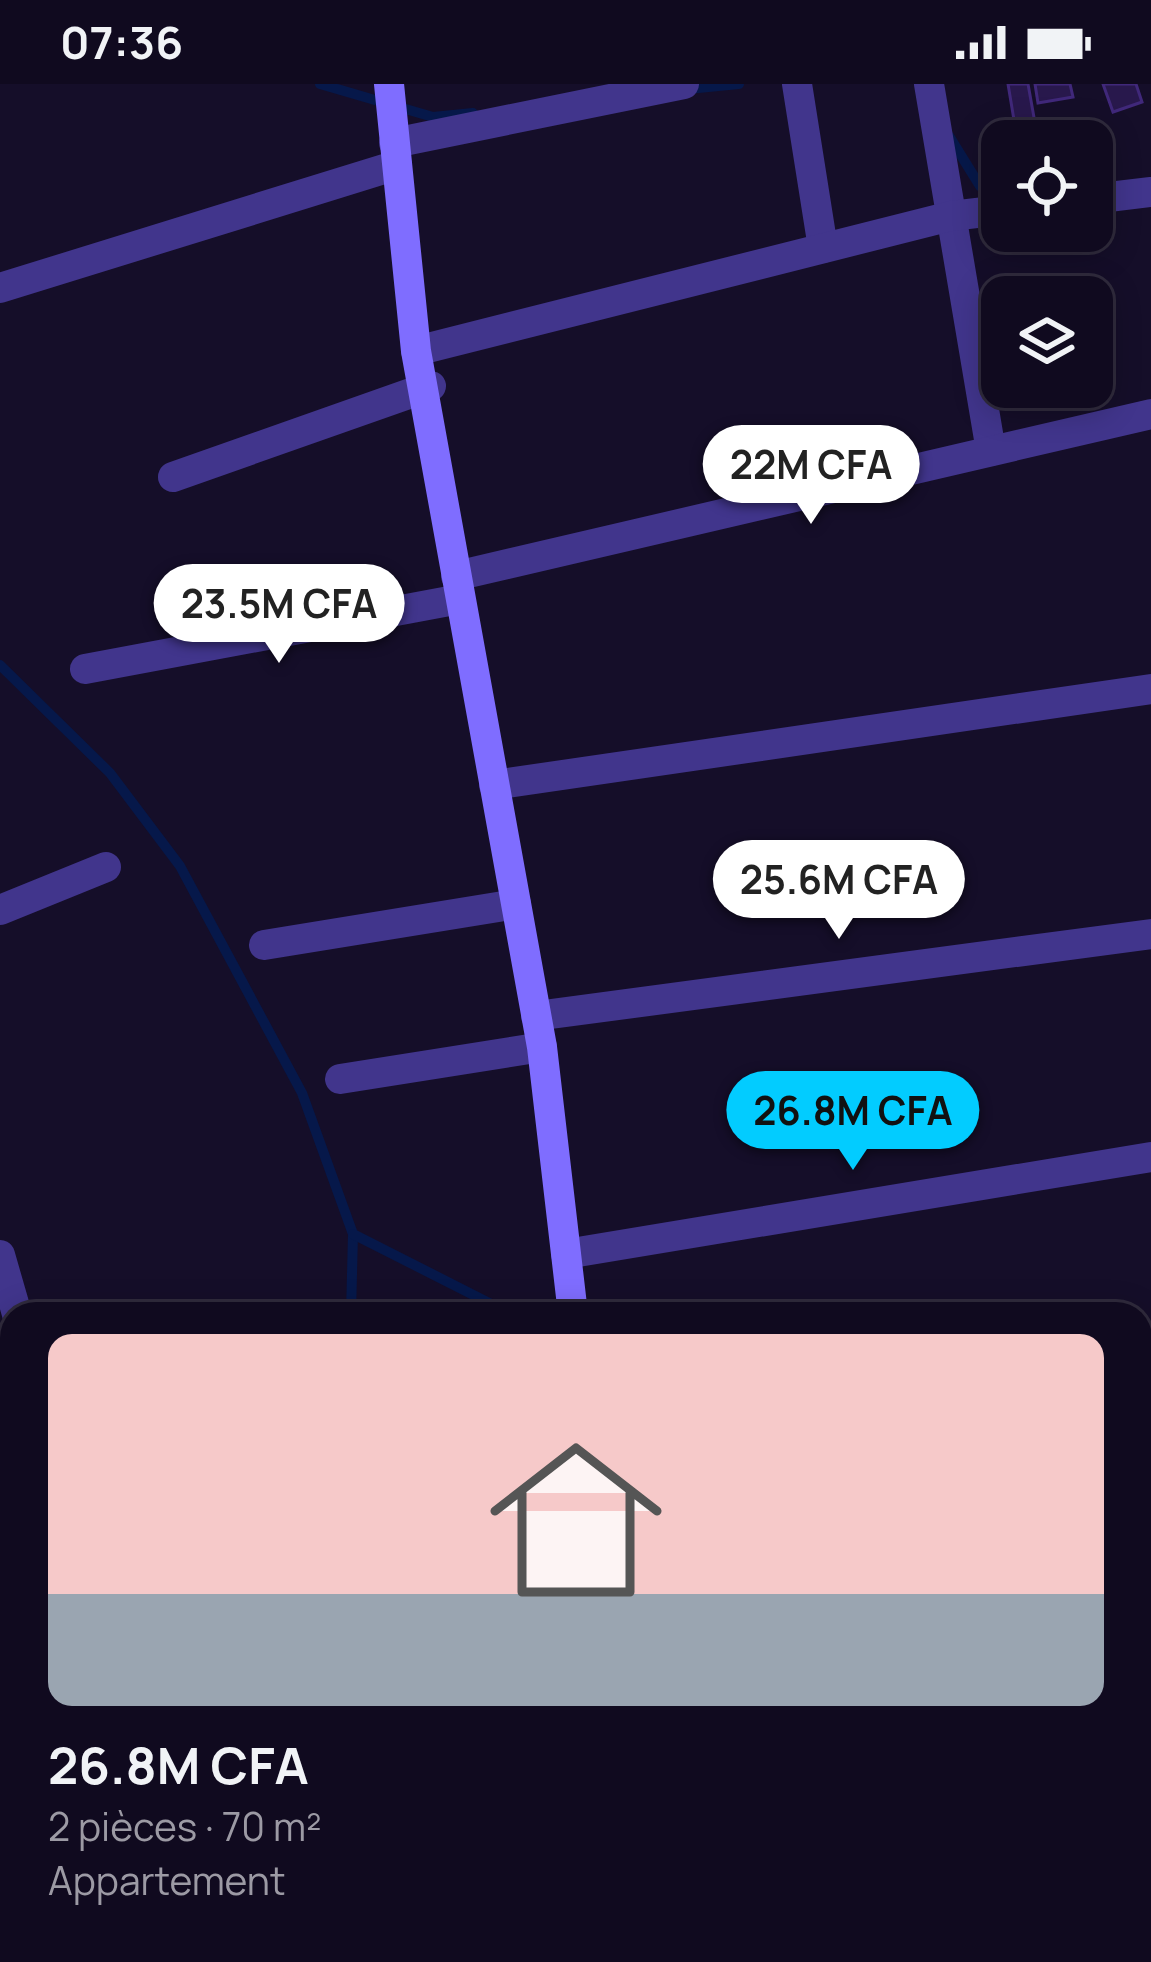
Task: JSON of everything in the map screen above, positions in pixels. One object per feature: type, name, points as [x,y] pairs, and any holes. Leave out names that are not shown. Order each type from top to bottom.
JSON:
[{"type":"street","points":[[388,84],[416,351],[427,387],[458,587],[539,1031],[572,1302]]},
{"type":"street","points":[[0,288],[396,154],[684,84]]},
{"type":"street","points":[[797,84],[824,248]]},
{"type":"street","points":[[928,84],[991,452]]},
{"type":"street","points":[[1113,197],[1151,192]]},
{"type":"street","points":[[416,351],[951,216],[981,212]]},
{"type":"street","points":[[173,477],[427,387]]},
{"type":"street","points":[[85,669],[458,587],[1151,414]]},
{"type":"street","points":[[494,785],[1151,689]]},
{"type":"street","points":[[0,910],[106,866]]},
{"type":"street","points":[[264,945],[516,904]]},
{"type":"street","points":[[340,1079],[539,1031],[1151,934]]},
{"type":"street","points":[[566,1254],[1151,1157]]},
{"type":"street","points":[[0,1255],[14,1302]]},
{"type":"building","points":[[1008,84],[1028,84],[1034,120],[1014,120]]},
{"type":"building","points":[[1035,84],[1070,84],[1073,97],[1038,103]]},
{"type":"building","points":[[1103,84],[1136,84],[1142,102],[1113,112]]},
{"type":"waterway","points":[[320,84],[433,117],[473,113]]},
{"type":"waterway","points":[[688,89],[739,84]]},
{"type":"waterway","points":[[949,136],[981,186]]},
{"type":"waterway","points":[[0,665],[110,773],[180,866],[302,1093],[353,1234],[351,1302]]},
{"type":"waterway","points":[[353,1234],[487,1302]]}]
